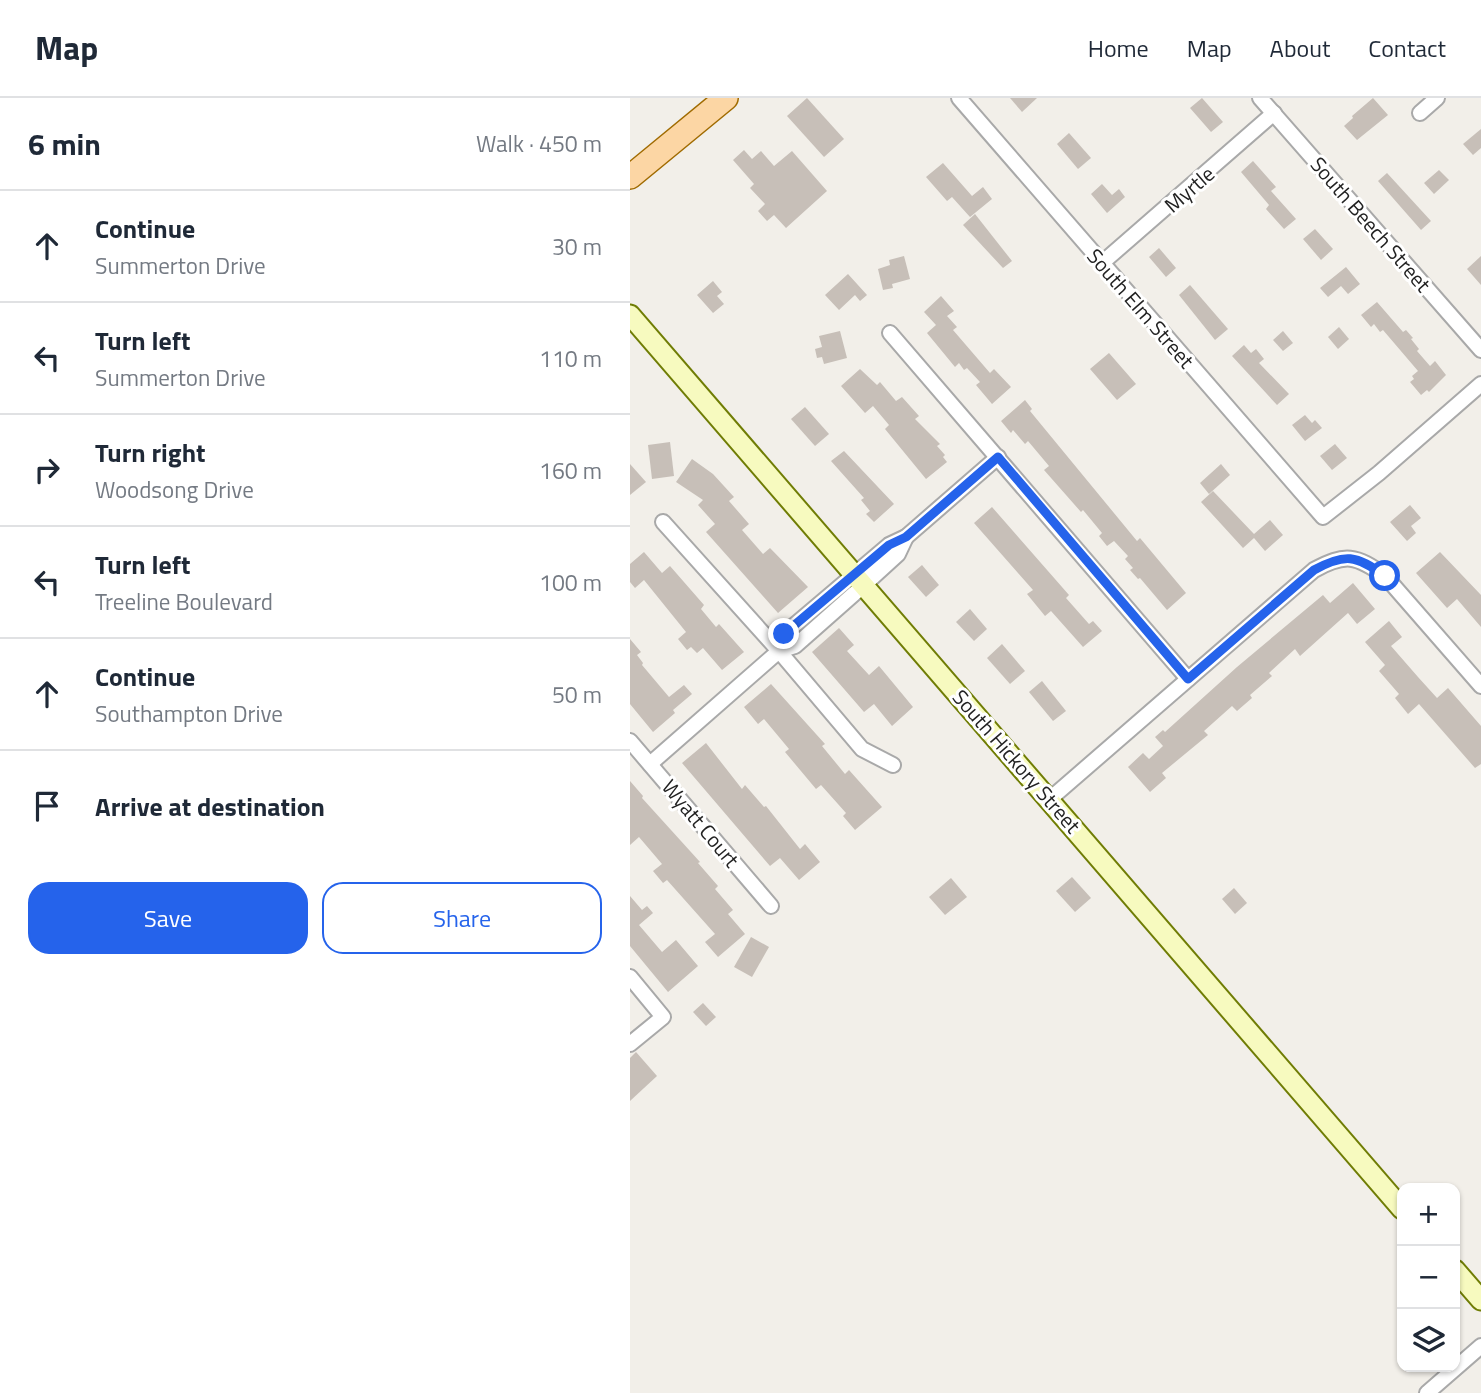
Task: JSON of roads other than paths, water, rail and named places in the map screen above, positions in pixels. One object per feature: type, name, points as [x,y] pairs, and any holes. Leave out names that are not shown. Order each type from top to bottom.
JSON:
[{"type":"main road","points":[[630,177],[726,98]]},
{"type":"street","name":"South Elm Street","points":[[959,98],[1323,517],[1481,384]]},
{"type":"street","name":"South Beech Street","points":[[1260,98],[1481,350]]},
{"type":"street","points":[[1420,113],[1437,98]]},
{"type":"street","name":"Myrtle","points":[[1102,263],[1274,113]]},
{"type":"street","name":"South Hickory Street","points":[[630,315],[1397,1203]]},
{"type":"street","points":[[891,333],[1188,679]]},
{"type":"street","points":[[650,764],[779,651],[795,646],[859,579],[898,554],[906,537],[998,457]]},
{"type":"street","points":[[663,522],[779,651],[862,749],[893,765]]},
{"type":"street","points":[[1050,799],[1314,570],[1334,559],[1352,559],[1368,564],[1385,576],[1481,686]]},
{"type":"street","name":"Wyatt Court","points":[[630,741],[771,905]]},
{"type":"street","points":[[630,977],[663,1017],[630,1044]]},
{"type":"street","points":[[1460,1276],[1481,1300]]},
{"type":"street","points":[[1427,1393],[1481,1346]]}]
